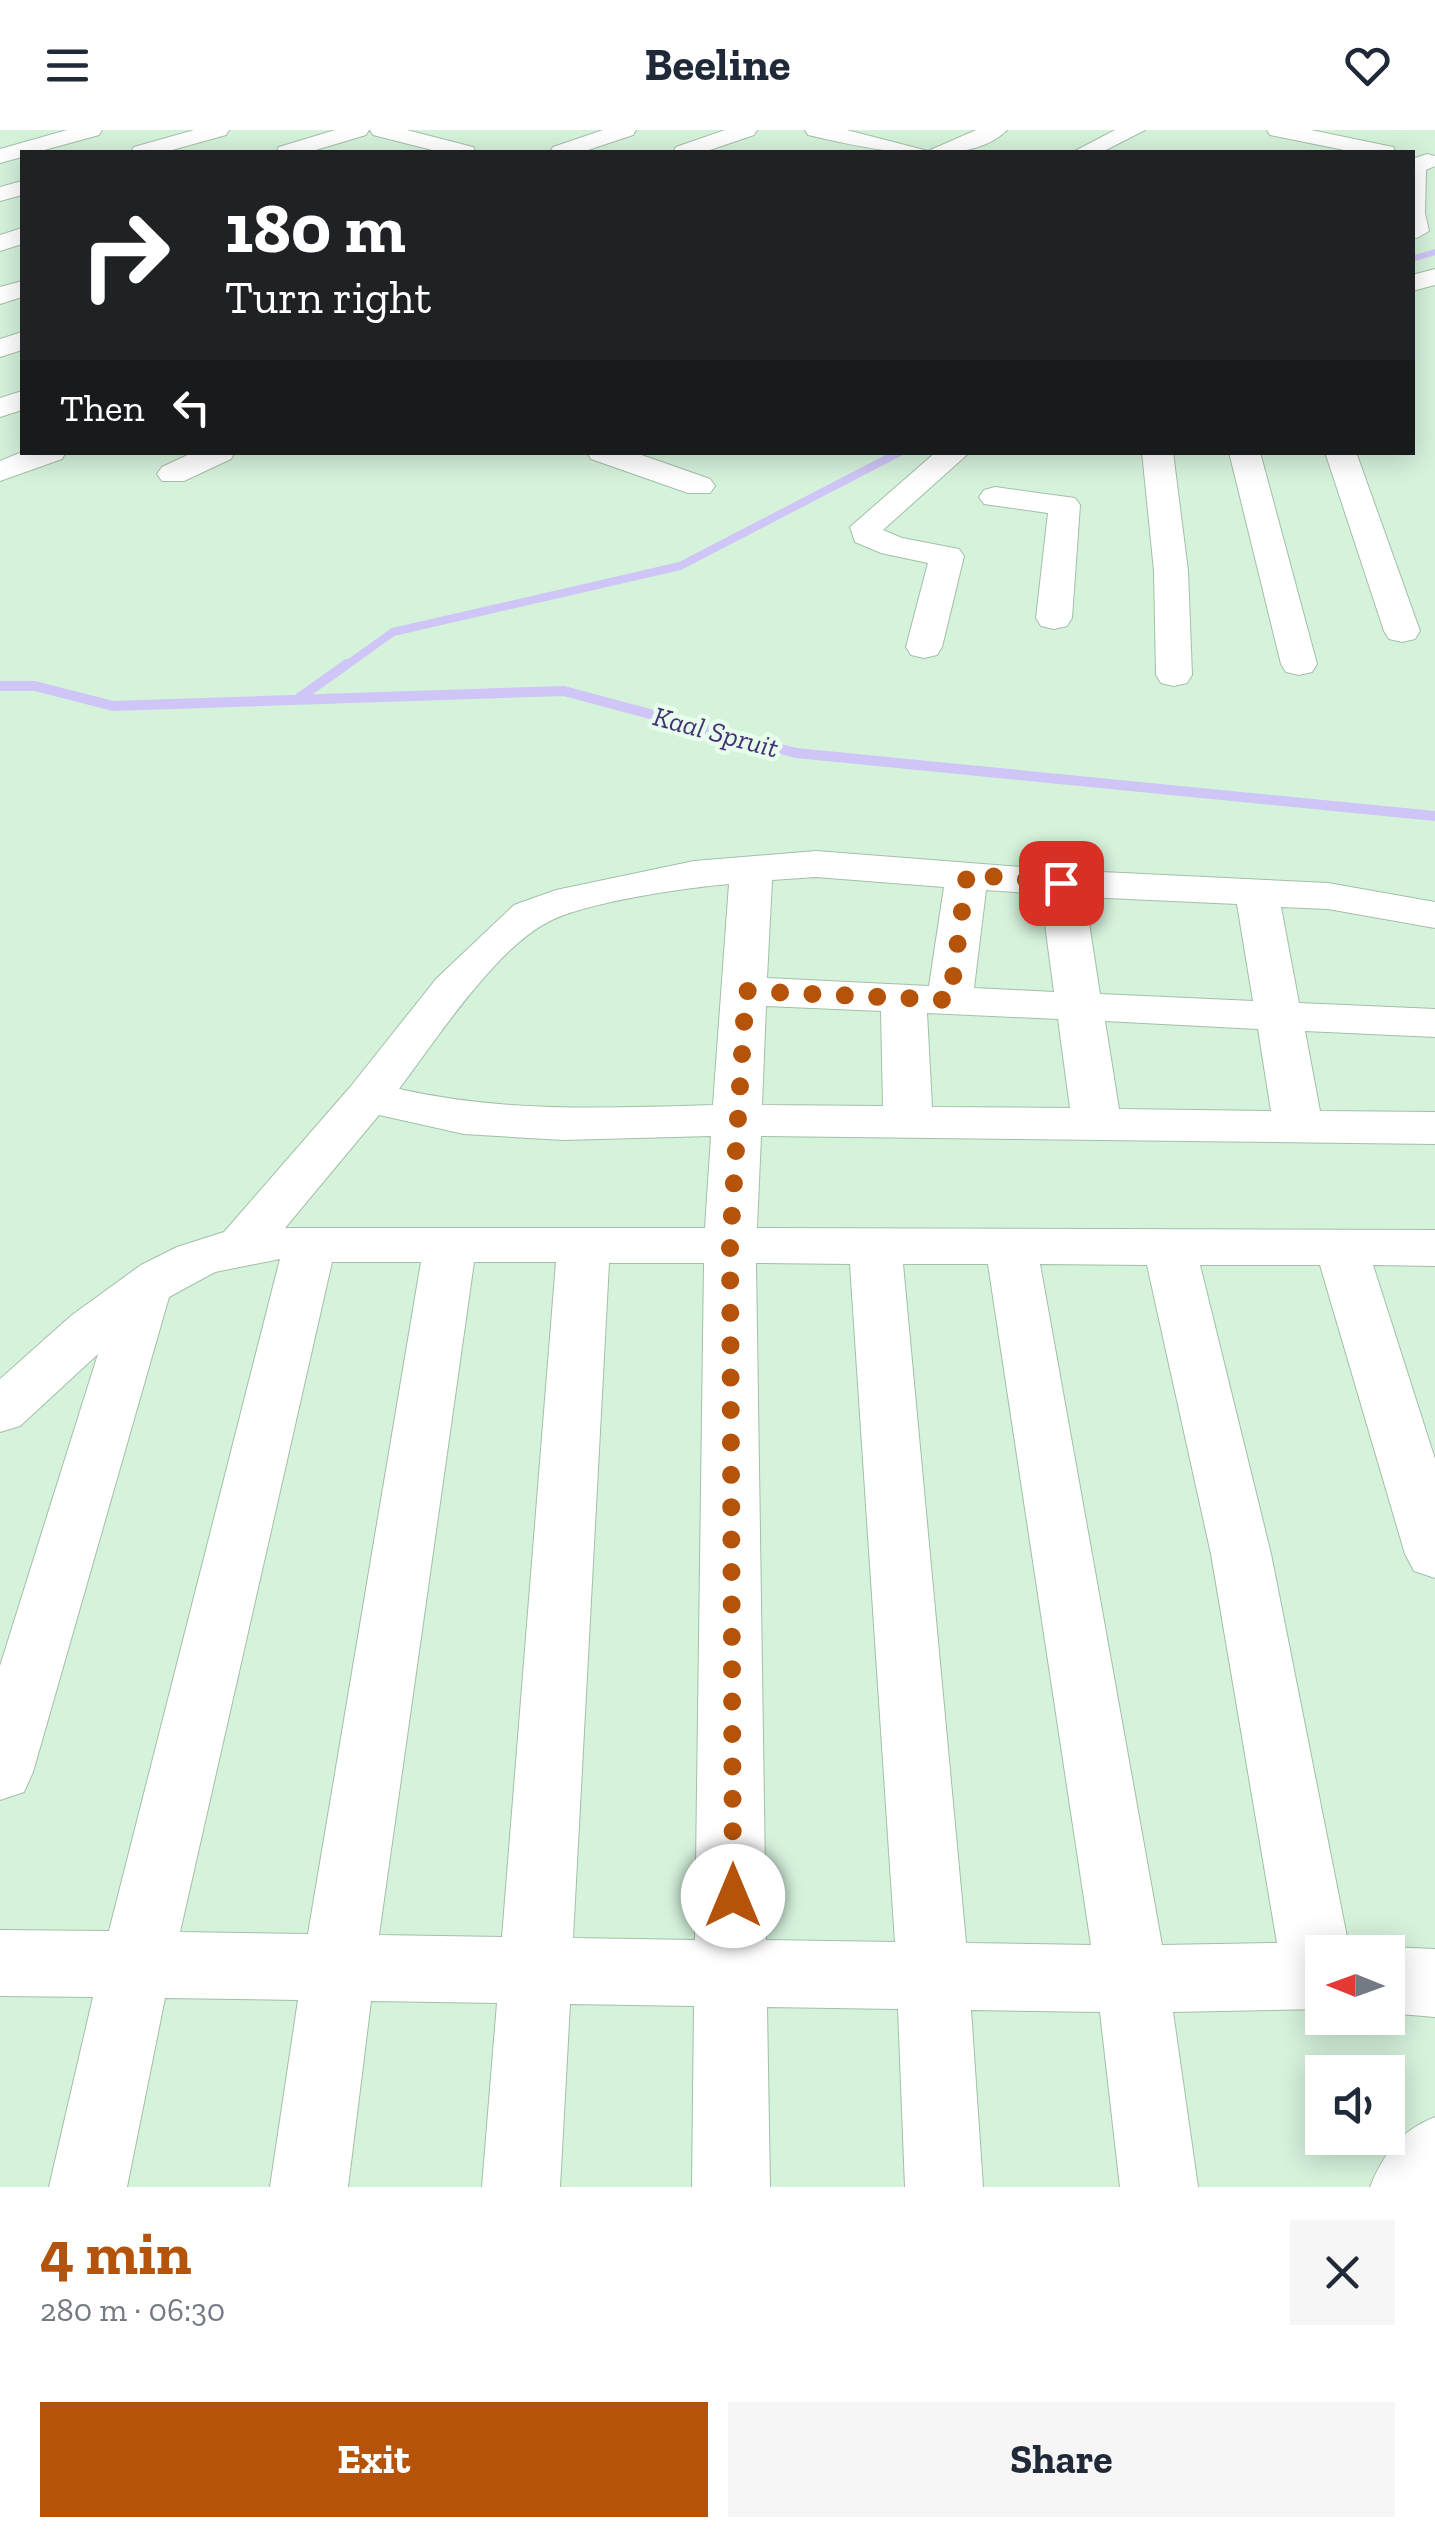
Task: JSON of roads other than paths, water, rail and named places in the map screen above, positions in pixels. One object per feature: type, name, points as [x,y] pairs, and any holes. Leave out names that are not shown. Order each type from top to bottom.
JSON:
[{"type":"street","points":[[9,153],[90,130]]},
{"type":"street","points":[[149,150],[218,130]]},
{"type":"street","points":[[293,150],[358,130]]},
{"type":"street","points":[[381,130],[454,147]]},
{"type":"street","points":[[567,150],[624,130]]},
{"type":"street","points":[[690,150],[746,130]]},
{"type":"street","points":[[816,130],[862,134],[911,150]]},
{"type":"street","points":[[943,150],[996,130]]},
{"type":"street","points":[[1089,150],[1134,130]]},
{"type":"street","points":[[1278,130],[1331,146],[1367,150]]},
{"type":"street","points":[[820,150],[862,134]]},
{"type":"street","points":[[1415,224],[1417,230]]},
{"type":"street","points":[[0,472],[43,455]]},
{"type":"street","points":[[172,474],[213,455]]},
{"type":"street","points":[[611,455],[699,486]]},
{"type":"street","points":[[951,455],[866,527],[867,535],[892,546],[961,540]]},
{"type":"street","points":[[1158,455],[1171,571],[1174,675]]},
{"type":"street","points":[[1245,455],[1299,664]]},
{"type":"street","points":[[1341,455],[1402,631]]},
{"type":"street","points":[[1054,618],[1065,524],[1064,466]]},
{"type":"street","points":[[914,483],[1064,505]]},
{"type":"street","points":[[924,648],[961,540],[995,497]]},
{"type":"street","points":[[242,1245],[494,943],[530,914],[556,903],[624,886],[750,867],[816,864],[1061,883],[1328,896],[1435,915]]},
{"type":"street","points":[[731,2187],[734,1972],[730,1245],[750,867]]},
{"type":"street","points":[[908,1122],[927,999],[967,874]]},
{"type":"street","points":[[1061,883],[1097,1124]]},
{"type":"street","points":[[1257,892],[1298,1126]]},
{"type":"street","points":[[746,991],[1435,1023]]},
{"type":"street","points":[[368,1097],[464,1119],[563,1125],[738,1120],[1435,1128]]},
{"type":"street","points":[[88,2187],[137,1962],[310,1244]]},
{"type":"street","points":[[309,2187],[339,1966],[450,1244]]},
{"type":"street","points":[[0,1411],[145,1289],[196,1256],[242,1245],[1435,1248]]},
{"type":"street","points":[[522,2187],[584,1245]]},
{"type":"street","points":[[875,1246],[933,1976],[944,2187]]},
{"type":"street","points":[[1011,1246],[1132,1979],[1159,2187]]},
{"type":"street","points":[[1168,1247],[1333,1935]]},
{"type":"street","points":[[1342,1248],[1435,1554]]},
{"type":"street","points":[[0,1772],[145,1289]]},
{"type":"street","points":[[0,1963],[1132,1979],[1305,1977]]},
{"type":"street","points":[[1405,1981],[1435,1983]]},
{"type":"street","points":[[1409,2187],[1435,2155]]},
{"type":"waterway","points":[[1415,258],[1435,252]]},
{"type":"waterway","points":[[344,667],[393,632],[680,566],[894,455]]},
{"type":"waterway","points":[[299,698],[347,664]]},
{"type":"waterway","name":"Kaal Spruit","points":[[0,686],[35,686],[113,706],[564,691],[796,753],[1435,816]]}]
